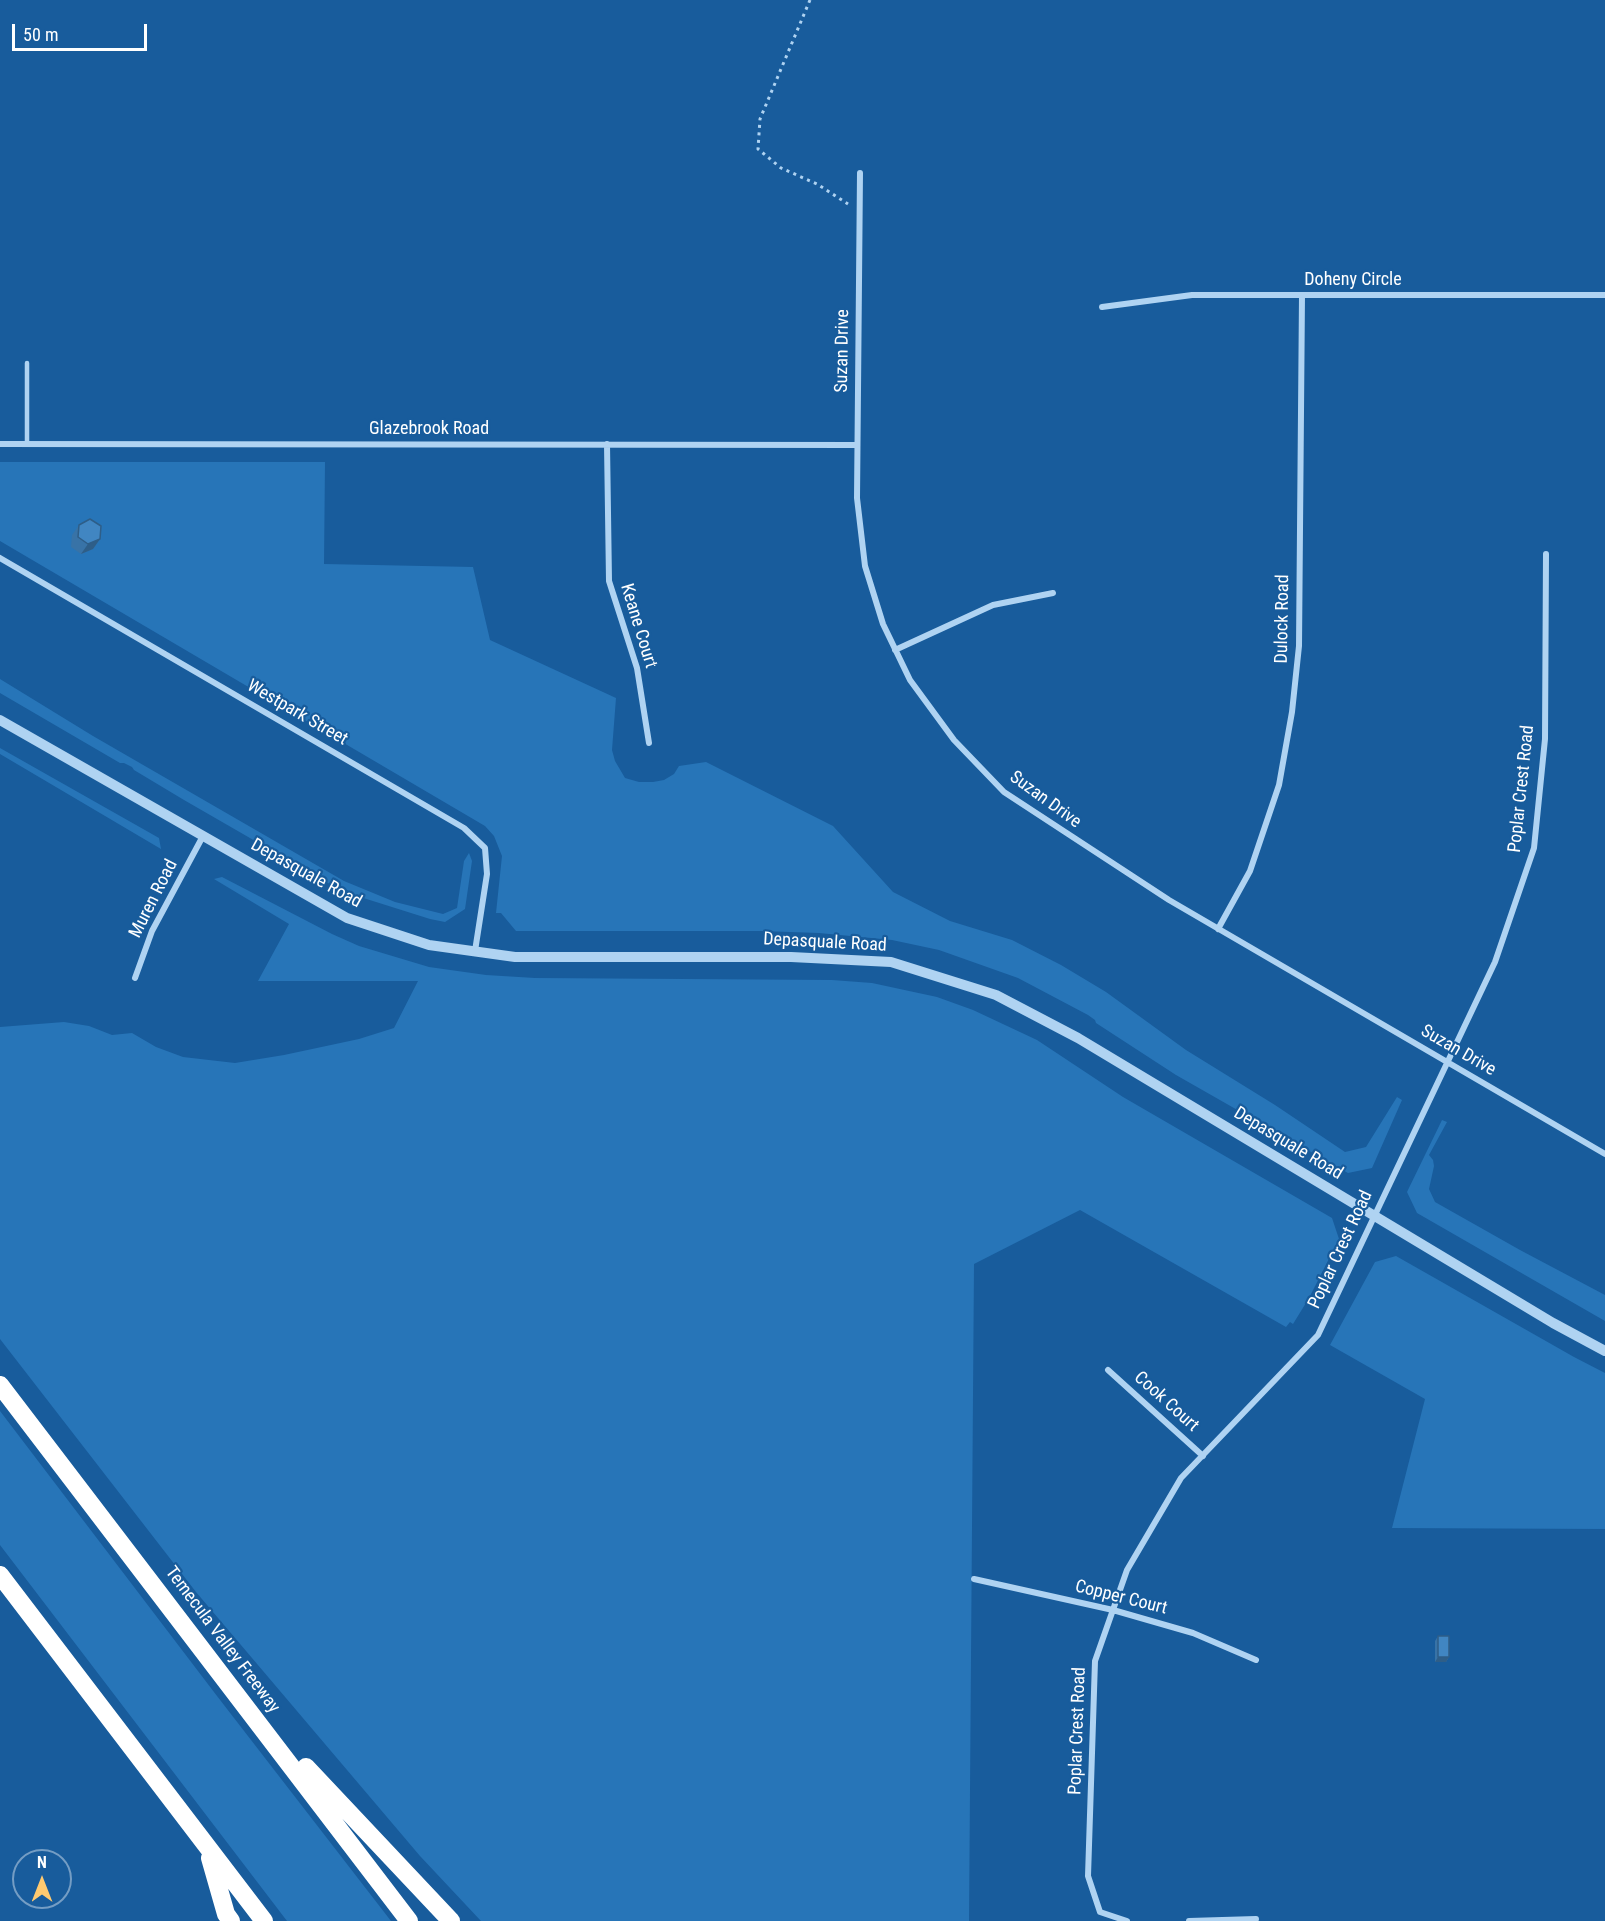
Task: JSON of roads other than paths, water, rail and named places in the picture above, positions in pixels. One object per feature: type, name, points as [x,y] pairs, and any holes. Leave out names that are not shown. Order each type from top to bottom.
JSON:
[{"type":"highway","name":"Temecula Valley Freeway","points":[[0,1385],[409,1921]]},
{"type":"highway","points":[[0,1575],[264,1921]]},
{"type":"highway","points":[[243,1701],[451,1921]]},
{"type":"highway","points":[[207,1848],[226,1914],[231,1921]]},
{"type":"street","name":"Suzan Drive","points":[[860,173],[857,498],[865,566],[883,624],[910,680],[954,740],[1004,792],[1102,858],[1218,929],[1605,1154]]},
{"type":"street","name":"Doheny Circle","points":[[1102,307],[1192,295],[1605,295]]},
{"type":"street","name":"Dulock Road","points":[[1218,929],[1250,871],[1279,786],[1292,712],[1299,646],[1302,295]]},
{"type":"street","name":"Glazebrook Road","points":[[0,444],[857,445]]},
{"type":"street","name":"Keane Court","points":[[608,444],[609,581],[637,668],[649,743]]},
{"type":"street","name":"Poplar Crest Road","points":[[1127,1921],[1100,1912],[1088,1876],[1095,1661],[1127,1570],[1181,1478],[1318,1335],[1495,962],[1534,848],[1545,739],[1546,554]]},
{"type":"street","name":"Westpark Street","points":[[0,558],[464,828],[485,848],[487,874],[475,951]]},
{"type":"street","points":[[895,650],[993,605],[1053,593]]},
{"type":"street","name":"Depasquale Road","points":[[0,720],[347,918],[429,945],[515,957],[791,957],[891,962],[996,996],[1067,1033],[1553,1323],[1605,1351]]},
{"type":"street","name":"Muren Road","points":[[135,978],[152,931],[203,836]]},
{"type":"street","name":"Cook Court","points":[[1108,1370],[1203,1456]]},
{"type":"street","name":"Copper Court","points":[[974,1579],[1113,1610],[1193,1633],[1256,1660]]},
{"type":"street","points":[[1190,1921],[1256,1919]]},
{"type":"lane","points":[[27,363],[27,444]]}]
